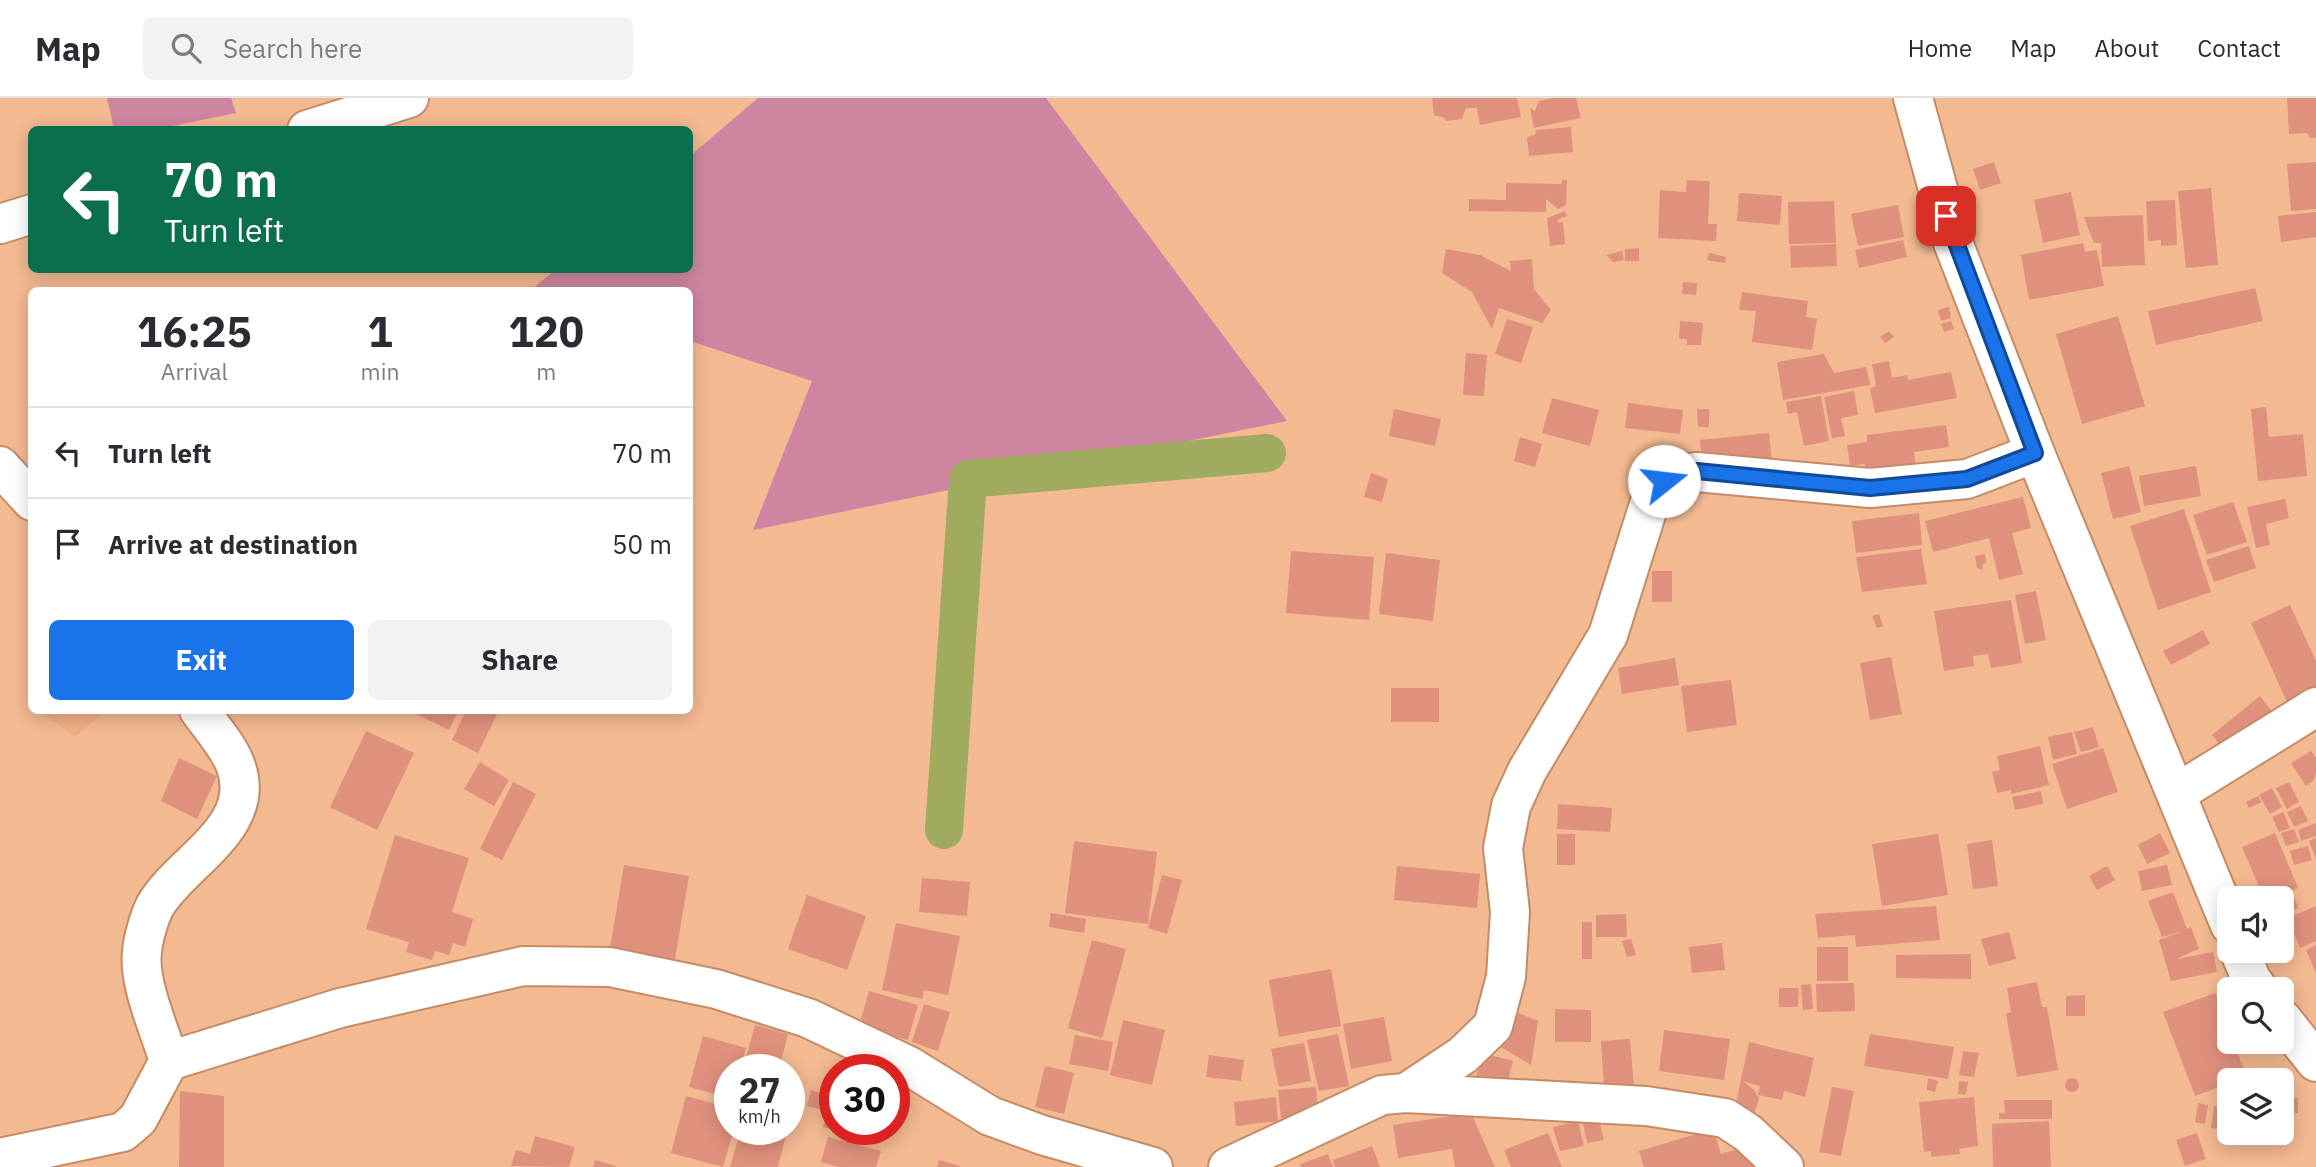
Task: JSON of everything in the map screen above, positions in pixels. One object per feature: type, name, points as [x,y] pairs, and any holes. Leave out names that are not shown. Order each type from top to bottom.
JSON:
[{"type":"street","points":[[320,126],[409,98]]},
{"type":"street","points":[[1913,98],[1952,240],[2035,453],[2217,893]]},
{"type":"street","points":[[0,224],[28,215]]},
{"type":"street","points":[[1406,1093],[1464,1055],[1493,1026],[1506,978],[1510,912],[1503,848],[1511,806],[1527,771],[1608,635],[1654,492],[1664,481],[1675,475],[1697,471],[1870,488],[1967,479],[2035,453]]},
{"type":"street","points":[[0,466],[28,497]]},
{"type":"street","points":[[2177,793],[2316,707]]},
{"type":"street","points":[[169,1061],[142,972],[142,951],[156,905],[225,829],[236,807],[239,780],[225,747],[202,714]]},
{"type":"street","points":[[0,1158],[123,1132],[138,1119],[169,1061],[340,1008],[523,966],[610,967],[716,989],[808,1018],[909,1066],[990,1116],[1042,1135],[1153,1167]]},
{"type":"street","points":[[2294,1034],[2316,1062]]},
{"type":"street","points":[[1228,1167],[1382,1095],[1406,1093],[1646,1106],[1701,1113],[1725,1118],[1748,1133],[1784,1167]]},
{"type":"shaded area","points":[[107,98],[231,98],[236,113],[173,126],[113,126]]},
{"type":"shaded area","points":[[758,98],[1046,98],[1287,421],[753,530],[812,381],[693,342],[693,287],[535,287],[551,273],[693,273],[693,153]]},
{"type":"shaded area","points":[[45,714],[102,714],[75,737]]},
{"type":"building","points":[[1432,98],[1517,98],[1521,117],[1480,125],[1477,108],[1466,108],[1462,119],[1446,121],[1445,118],[1434,115]]},
{"type":"building","points":[[1576,98],[1581,118],[1534,128],[1530,108],[1535,111],[1539,101]]},
{"type":"building","points":[[2287,98],[2316,98],[2316,138],[2310,138],[2307,133],[2289,134]]},
{"type":"building","points":[[1571,127],[1573,152],[1529,156],[1527,137],[1535,135],[1536,130]]},
{"type":"building","points":[[1994,162],[2001,183],[1980,190],[1973,169]]},
{"type":"building","points":[[2316,162],[2316,209],[2291,211],[2287,164]]},
{"type":"building","points":[[1562,180],[1567,180],[1566,205],[1558,209],[1546,199],[1546,212],[1469,211],[1469,199],[1506,200],[1506,183],[1562,184]]},
{"type":"building","points":[[1687,180],[1710,181],[1708,224],[1717,224],[1716,241],[1658,238],[1660,190],[1686,192]]},
{"type":"building","points":[[2211,188],[2218,265],[2186,268],[2178,191]]},
{"type":"building","points":[[2071,192],[2080,235],[2043,243],[2034,200]]},
{"type":"building","points":[[1739,193],[1782,196],[1780,225],[1737,221]]},
{"type":"building","points":[[2175,200],[2177,245],[2161,246],[2161,240],[2148,241],[2146,201]]},
{"type":"building","points":[[1834,201],[1836,243],[1789,244],[1788,202]]},
{"type":"building","points":[[1898,205],[1904,237],[1858,246],[1851,214]]},
{"type":"building","points":[[1565,211],[1567,216],[1559,219],[1557,223],[1563,222],[1565,244],[1550,246],[1547,218]]},
{"type":"building","points":[[2316,212],[2316,237],[2281,242],[2278,216]]},
{"type":"building","points":[[2143,215],[2145,265],[2102,267],[2101,243],[2094,243],[2084,217]]},
{"type":"building","points":[[1903,240],[1907,257],[1859,268],[1855,250]]},
{"type":"building","points":[[2083,243],[2085,252],[2097,250],[2104,286],[2029,300],[2021,255]]},
{"type":"building","points":[[1836,244],[1837,266],[1791,268],[1790,246]]},
{"type":"building","points":[[1639,248],[1639,261],[1625,261],[1625,249]]},
{"type":"building","points":[[1446,249],[1480,255],[1511,271],[1510,261],[1532,259],[1534,289],[1551,310],[1542,323],[1499,308],[1492,329],[1472,292],[1442,273]]},
{"type":"building","points":[[1622,251],[1624,260],[1613,262],[1606,255]]},
{"type":"building","points":[[1709,253],[1726,257],[1725,263],[1707,260]]},
{"type":"building","points":[[1683,282],[1697,283],[1696,295],[1682,294]]},
{"type":"building","points":[[2255,288],[2263,321],[2156,345],[2148,311]]},
{"type":"building","points":[[1742,292],[1808,301],[1806,317],[1817,319],[1812,350],[1752,342],[1756,311],[1739,310]]},
{"type":"building","points":[[1949,307],[1951,318],[1941,321],[1938,310]]},
{"type":"building","points":[[2118,316],[2145,406],[2082,424],[2056,334]]},
{"type":"building","points":[[1507,319],[1533,327],[1521,363],[1495,354]]},
{"type":"building","points":[[1680,321],[1703,323],[1701,345],[1687,345],[1687,339],[1679,339]]},
{"type":"building","points":[[1951,321],[1954,329],[1944,332],[1941,324]]},
{"type":"building","points":[[1889,331],[1894,337],[1885,343],[1880,337]]},
{"type":"building","points":[[1466,353],[1487,355],[1484,396],[1463,395]]},
{"type":"building","points":[[1824,354],[1834,373],[1866,367],[1870,385],[1783,400],[1777,362]]},
{"type":"building","points":[[1889,361],[1892,378],[1907,375],[1908,380],[1951,372],[1957,398],[1875,413],[1870,389],[1876,386],[1872,364]]},
{"type":"building","points":[[1854,391],[1858,415],[1841,418],[1845,436],[1832,438],[1824,397]]},
{"type":"building","points":[[1821,396],[1829,441],[1804,446],[1797,412],[1788,414],[1786,402]]},
{"type":"building","points":[[1552,398],[1599,410],[1590,446],[1542,433]]},
{"type":"building","points":[[1628,403],[1683,410],[1680,434],[1625,428]]},
{"type":"building","points":[[2266,407],[2269,437],[2303,434],[2307,476],[2258,481],[2251,409]]},
{"type":"building","points":[[1394,409],[1441,419],[1435,446],[1389,436]]},
{"type":"building","points":[[1697,409],[1709,409],[1709,427],[1698,427]]},
{"type":"building","points":[[1946,425],[1949,447],[1914,452],[1916,467],[1889,471],[1889,466],[1867,469],[1864,464],[1850,466],[1847,445],[1867,442],[1867,435]]},
{"type":"building","points":[[1769,433],[1772,462],[1703,469],[1700,440]]},
{"type":"building","points":[[1520,437],[1542,444],[1535,467],[1514,461]]},
{"type":"building","points":[[2129,466],[2141,512],[2113,519],[2101,473]]},
{"type":"building","points":[[2196,466],[2201,496],[2144,506],[2139,476]]},
{"type":"building","points":[[1371,473],[1388,479],[1382,502],[1364,497]]},
{"type":"building","points":[[2023,497],[2031,528],[2012,533],[2023,574],[1999,580],[1989,538],[1933,552],[1925,521]]},
{"type":"building","points":[[2285,499],[2289,518],[2266,524],[2270,545],[2256,548],[2247,507]]},
{"type":"building","points":[[2233,502],[2247,542],[2207,555],[2193,515]]},
{"type":"building","points":[[2184,509],[2211,592],[2158,610],[2130,526]]},
{"type":"building","points":[[1919,513],[1922,545],[1856,553],[1852,521]]},
{"type":"building","points":[[2249,546],[2256,568],[2214,582],[2206,560]]},
{"type":"building","points":[[1921,549],[1927,584],[1862,592],[1856,557]]},
{"type":"building","points":[[1291,551],[1374,557],[1369,620],[1286,613]]},
{"type":"building","points":[[1386,553],[1440,560],[1433,621],[1379,614]]},
{"type":"building","points":[[1985,554],[1986,563],[1983,564],[1982,570],[1977,568],[1975,556]]},
{"type":"building","points":[[1652,571],[1672,571],[1672,602],[1652,602]]},
{"type":"building","points":[[2036,591],[2046,640],[2025,644],[2015,595]]},
{"type":"building","points":[[2011,600],[2022,663],[1991,668],[1988,654],[1973,656],[1974,666],[1944,671],[1934,611]]},
{"type":"building","points":[[2290,605],[2316,661],[2316,692],[2288,704],[2251,623]]},
{"type":"building","points":[[1879,614],[1883,626],[1877,628],[1872,616]]},
{"type":"building","points":[[2203,630],[2210,644],[2171,665],[2163,651]]},
{"type":"building","points":[[1891,657],[1902,714],[1870,720],[1860,663]]},
{"type":"building","points":[[1675,658],[1679,685],[1622,694],[1618,668]]},
{"type":"building","points":[[1731,680],[1737,725],[1687,732],[1681,686]]},
{"type":"building","points":[[1391,688],[1439,688],[1439,722],[1391,722]]},
{"type":"building","points":[[2260,696],[2277,718],[2229,756],[2212,735]]},
{"type":"building","points":[[416,714],[457,714],[449,730]]},
{"type":"building","points":[[464,714],[497,714],[478,753],[452,740]]},
{"type":"building","points":[[2093,727],[2099,747],[2081,752],[2074,732]]},
{"type":"building","points":[[366,731],[414,753],[377,830],[330,807]]},
{"type":"building","points":[[2072,732],[2077,754],[2053,760],[2048,737]]},
{"type":"building","points":[[2040,746],[2049,785],[2011,794],[2011,790],[1997,793],[1992,772],[2000,770],[1997,756]]},
{"type":"building","points":[[2103,748],[2118,792],[2067,809],[2052,764]]},
{"type":"building","points":[[2311,751],[2316,758],[2316,773],[2314,780],[2306,786],[2291,763]]},
{"type":"building","points":[[179,758],[217,776],[197,819],[161,801]]},
{"type":"building","points":[[480,762],[509,780],[494,806],[464,789]]},
{"type":"building","points":[[513,782],[536,794],[502,860],[480,849]]},
{"type":"building","points":[[2289,782],[2299,802],[2287,809],[2276,788]]},
{"type":"building","points":[[2272,788],[2282,807],[2270,814],[2259,795]]},
{"type":"building","points":[[2041,791],[2043,804],[2015,810],[2012,797]]},
{"type":"building","points":[[2258,796],[2262,802],[2249,808],[2246,802]]},
{"type":"building","points":[[1558,804],[1612,808],[1610,832],[1557,829]]},
{"type":"building","points":[[2301,806],[2308,821],[2294,827],[2287,812]]},
{"type":"building","points":[[2283,812],[2290,828],[2279,832],[2272,817]]},
{"type":"building","points":[[2316,823],[2316,836],[2301,841],[2298,830]]},
{"type":"building","points":[[2294,829],[2299,842],[2286,846],[2281,833]]},
{"type":"building","points":[[2160,833],[2170,853],[2147,864],[2138,845]]},
{"type":"building","points":[[2275,833],[2298,888],[2259,886],[2242,847]]},
{"type":"building","points":[[1557,834],[1575,834],[1575,865],[1557,865]]},
{"type":"building","points":[[1938,834],[1948,895],[1882,906],[1872,844]]},
{"type":"building","points":[[395,835],[469,858],[452,912],[473,919],[465,947],[453,943],[449,955],[435,951],[432,960],[406,952],[409,942],[366,929]]},
{"type":"building","points":[[2316,838],[2316,859],[2309,841]]},
{"type":"building","points":[[1992,840],[1998,886],[1973,889],[1967,844]]},
{"type":"building","points":[[1074,841],[1157,852],[1148,924],[1065,913]]},
{"type":"building","points":[[2308,846],[2312,860],[2294,865],[2290,851]]},
{"type":"building","points":[[624,865],[689,876],[675,959],[610,948]]},
{"type":"building","points":[[2167,865],[2172,885],[2142,891],[2138,871]]},
{"type":"building","points":[[1397,866],[1480,874],[1477,908],[1394,900]]},
{"type":"building","points":[[2107,866],[2115,880],[2097,890],[2089,876]]},
{"type":"building","points":[[1162,875],[1182,880],[1167,934],[1148,928]]},
{"type":"building","points":[[922,878],[970,882],[967,916],[919,912]]},
{"type":"building","points":[[2173,892],[2187,929],[2191,927],[2199,949],[2176,959],[2213,952],[2217,972],[2171,981],[2159,940],[2183,931],[2162,937],[2148,901]]},
{"type":"building","points":[[807,895],[866,916],[847,970],[788,949]]},
{"type":"building","points":[[1936,906],[1940,940],[1856,947],[1855,935],[1818,938],[1815,914]]},
{"type":"building","points":[[2316,906],[2316,941],[2300,948],[2294,933],[2294,915]]},
{"type":"building","points":[[1051,913],[1086,919],[1084,933],[1049,927]]},
{"type":"building","points":[[1626,914],[1627,937],[1596,937],[1596,915]]},
{"type":"building","points":[[1582,922],[1592,922],[1592,959],[1582,959]]},
{"type":"building","points":[[896,923],[960,936],[948,995],[924,990],[922,999],[882,990]]},
{"type":"building","points":[[2009,932],[2016,959],[1989,966],[1981,939]]},
{"type":"building","points":[[1631,939],[1636,955],[1627,957],[1622,941]]},
{"type":"building","points":[[1092,940],[1126,949],[1102,1038],[1068,1028]]},
{"type":"building","points":[[1722,943],[1725,970],[1692,973],[1689,947]]},
{"type":"building","points":[[2316,945],[2316,973],[2306,950]]},
{"type":"building","points":[[1817,947],[1848,947],[1848,981],[1817,981]]},
{"type":"building","points":[[1971,954],[1971,979],[1896,978],[1896,955]]},
{"type":"building","points":[[1331,969],[1341,1026],[1279,1037],[1269,980]]},
{"type":"building","points":[[2037,982],[2042,1007],[2047,1007],[2058,1070],[2017,1077],[2006,1014],[2011,1012],[2007,988]]},
{"type":"building","points":[[1854,983],[1855,1011],[1817,1012],[1816,984]]},
{"type":"building","points":[[1811,984],[1813,1009],[1803,1010],[1801,985]]},
{"type":"building","points":[[1779,988],[1799,988],[1798,1007],[1779,1007]]},
{"type":"building","points":[[869,991],[918,1005],[908,1040],[859,1026]]},
{"type":"building","points":[[2215,993],[2217,1054],[2238,1054],[2244,1068],[2217,1068],[2217,1088],[2195,1096],[2163,1012]]},
{"type":"building","points":[[2085,995],[2085,1016],[2066,1016],[2066,996]]},
{"type":"building","points":[[924,1004],[950,1012],[938,1051],[912,1042]]},
{"type":"building","points":[[1507,1008],[1538,1021],[1531,1065],[1501,1047]]},
{"type":"building","points":[[1555,1009],[1591,1010],[1591,1042],[1555,1042]]},
{"type":"building","points":[[1384,1017],[1392,1061],[1351,1069],[1343,1024]]},
{"type":"building","points":[[1123,1020],[1165,1030],[1152,1085],[1110,1075]]},
{"type":"building","points":[[755,1025],[788,1034],[783,1054],[747,1054]]},
{"type":"building","points":[[1664,1030],[1730,1039],[1724,1080],[1659,1071]]},
{"type":"building","points":[[1338,1034],[1349,1086],[1319,1091],[1307,1040]]},
{"type":"building","points":[[1870,1034],[1954,1047],[1948,1079],[1864,1066]]},
{"type":"building","points":[[1075,1035],[1113,1042],[1108,1071],[1069,1064]]},
{"type":"building","points":[[703,1036],[746,1048],[744,1054],[714,1054],[714,1094],[689,1087]]},
{"type":"building","points":[[1630,1039],[1634,1086],[1604,1088],[1601,1041]]},
{"type":"building","points":[[1749,1042],[1814,1058],[1805,1097],[1784,1091],[1782,1100],[1758,1095],[1760,1086],[1743,1081],[1755,1091],[1759,1099],[1753,1117],[1734,1112]]},
{"type":"building","points":[[1304,1043],[1311,1081],[1279,1087],[1271,1049]]},
{"type":"building","points":[[1963,1051],[1979,1053],[1974,1077],[1959,1075]]},
{"type":"building","points":[[1482,1053],[1513,1061],[1506,1089],[1475,1080]]},
{"type":"building","points":[[1209,1055],[1244,1060],[1241,1081],[1206,1077]]},
{"type":"building","points":[[1045,1066],[1074,1073],[1064,1114],[1035,1107]]},
{"type":"building","points":[[1928,1078],[1938,1081],[1935,1092],[1927,1090]]},
{"type":"building","points":[[2072,1078],[2077,1080],[2077,1090],[2072,1092],[2067,1090],[2065,1085],[2067,1080]]},
{"type":"building","points":[[1959,1081],[1968,1082],[1966,1095],[1958,1094]]},
{"type":"building","points":[[1316,1087],[1318,1114],[1281,1118],[1278,1090]]},
{"type":"building","points":[[1832,1087],[1854,1091],[1841,1156],[1819,1152]]},
{"type":"building","points":[[811,1090],[819,1092],[819,1109],[807,1106]]},
{"type":"building","points":[[180,1091],[224,1096],[224,1167],[179,1167]]},
{"type":"building","points":[[686,1096],[714,1104],[714,1145],[729,1145],[723,1167],[671,1153]]},
{"type":"building","points":[[1276,1097],[1278,1121],[1236,1126],[1234,1102]]},
{"type":"building","points":[[1974,1097],[1978,1146],[1959,1149],[1960,1154],[1931,1157],[1931,1151],[1924,1152],[1919,1102]]},
{"type":"building","points":[[2294,1098],[2298,1098],[2298,1113],[2294,1113]]},
{"type":"building","points":[[2004,1100],[2052,1100],[2052,1119],[1999,1119],[1999,1113],[2005,1113]]},
{"type":"building","points":[[2198,1103],[2208,1105],[2205,1124],[2195,1122]]},
{"type":"building","points":[[2214,1106],[2217,1106],[2217,1129],[2211,1128]]},
{"type":"building","points":[[1471,1113],[1495,1167],[1455,1167],[1452,1149],[1398,1158],[1393,1125]]},
{"type":"building","points":[[1599,1120],[1604,1140],[1587,1143],[1583,1123]]},
{"type":"building","points":[[1578,1121],[1584,1146],[1560,1151],[1553,1127]]},
{"type":"building","points":[[2049,1121],[2051,1167],[1993,1167],[1992,1124]]},
{"type":"building","points":[[1713,1129],[1721,1154],[1753,1144],[1759,1167],[1644,1167],[1639,1151]]},
{"type":"building","points":[[1548,1133],[1562,1167],[1511,1167],[1504,1150]]},
{"type":"building","points":[[2197,1133],[2206,1159],[2185,1166],[2176,1140]]},
{"type":"building","points":[[535,1136],[575,1147],[569,1167],[511,1166],[516,1150],[530,1154]]},
{"type":"building","points":[[736,1145],[784,1145],[778,1167],[730,1167]]},
{"type":"building","points":[[826,1145],[858,1145],[881,1151],[876,1167],[838,1167],[821,1162]]},
{"type":"building","points":[[1372,1146],[1380,1167],[1335,1167],[1333,1160]]},
{"type":"building","points":[[1328,1154],[1333,1167],[1301,1167],[1300,1164]]},
{"type":"building","points":[[595,1160],[616,1166],[616,1167],[593,1167]]},
{"type":"building","points":[[939,1160],[960,1166],[960,1167],[937,1167]]},
{"type":"waterway","points":[[944,830],[968,479],[1267,453]]},
{"type":"route","points":[[1664,481],[1675,475],[1697,471],[1818,486],[1870,488],[1967,479],[2035,453],[1952,240],[1946,216]]}]
